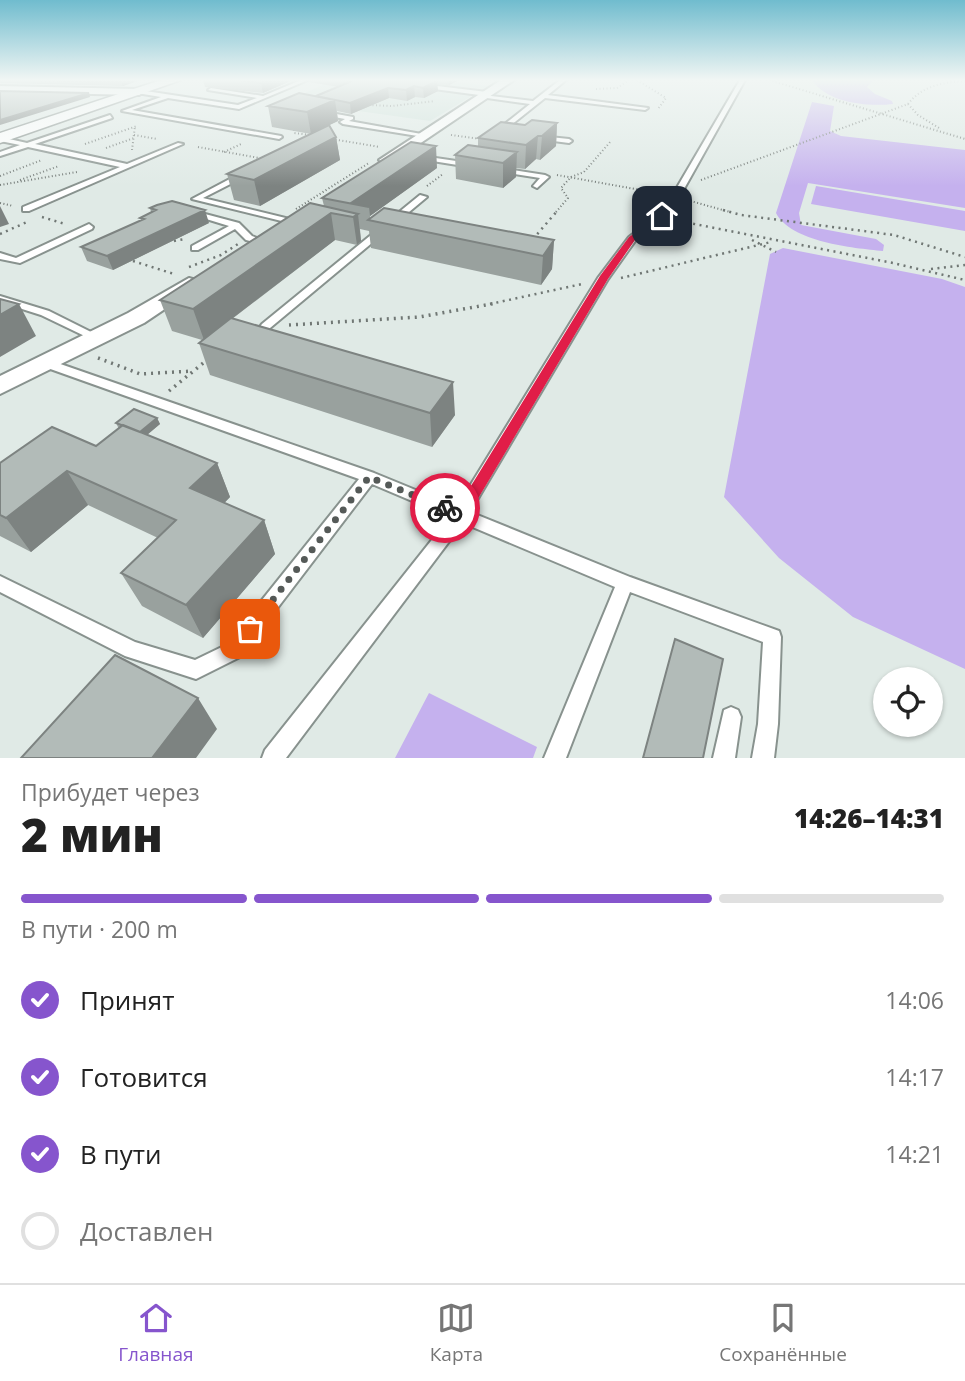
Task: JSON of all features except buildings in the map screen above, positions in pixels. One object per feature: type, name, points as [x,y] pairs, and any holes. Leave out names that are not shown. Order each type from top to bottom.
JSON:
[{"type":"street","points":[[0,139],[70,115]]},
{"type":"street","points":[[370,169],[401,154],[454,115]]},
{"type":"street","points":[[236,254],[308,208]]},
{"type":"street","points":[[0,386],[46,363],[94,347],[203,275]]},
{"type":"lane","points":[[152,115],[279,136]]},
{"type":"lane","points":[[340,115],[351,117],[343,122],[424,135]]},
{"type":"lane","points":[[508,133],[502,130],[503,128],[519,115]]},
{"type":"lane","points":[[273,758],[461,514],[601,282],[632,239],[662,216],[722,115]]},
{"type":"lane","points":[[0,154],[110,117]]},
{"type":"lane","points":[[533,136],[569,141]]},
{"type":"lane","points":[[0,139],[128,166]]},
{"type":"lane","points":[[26,209],[180,144]]},
{"type":"lane","points":[[419,157],[483,167]]},
{"type":"lane","points":[[273,161],[196,199],[313,227]]},
{"type":"lane","points":[[495,169],[545,177],[537,186]]},
{"type":"lane","points":[[280,340],[263,331],[266,326],[367,237],[387,226],[423,197]]},
{"type":"lane","points":[[189,211],[236,225],[249,238],[258,240]]},
{"type":"lane","points":[[195,248],[236,225]]},
{"type":"lane","points":[[387,226],[400,229]]},
{"type":"lane","points":[[0,256],[17,261],[89,227]]},
{"type":"lane","points":[[0,299],[45,313],[94,347]]},
{"type":"lane","points":[[46,363],[369,477],[625,583],[772,637],[768,724],[763,758]]},
{"type":"lane","points":[[0,584],[132,650],[196,670],[233,651],[369,477]]},
{"type":"lane","points":[[555,758],[625,583]]},
{"type":"lane","points":[[724,758],[732,717]]},
{"type":"path","points":[[678,192],[877,115]]},
{"type":"path","points":[[886,115],[965,139]]},
{"type":"path","points":[[920,115],[945,131]]},
{"type":"path","points":[[0,176],[145,122]]},
{"type":"path","points":[[451,135],[487,140]]},
{"type":"path","points":[[528,245],[568,198],[561,188],[571,177],[584,172],[611,141]]},
{"type":"path","points":[[198,147],[273,161]]},
{"type":"path","points":[[36,188],[63,152]]},
{"type":"path","points":[[571,177],[678,192],[741,215],[894,234],[965,257]]},
{"type":"path","points":[[662,216],[747,237],[926,270],[965,280]]},
{"type":"path","points":[[747,237],[776,252]]},
{"type":"path","points":[[266,326],[407,318],[463,310],[551,287],[601,282],[771,242]]},
{"type":"path","points":[[133,261],[177,275]]},
{"type":"path","points":[[926,270],[965,264]]},
{"type":"path","points":[[94,347],[140,374],[193,371],[218,359]]},
{"type":"shaded area","points":[[390,115],[439,115],[430,121]]},
{"type":"shaded area","points":[[808,115],[833,115],[830,131],[841,136],[965,150],[965,208],[808,183],[799,213],[801,225],[876,239],[884,245],[883,251],[824,242],[809,237],[784,223],[776,213]]},
{"type":"shaded area","points":[[816,186],[965,211],[965,231],[811,204]]},
{"type":"shaded area","points":[[783,248],[942,279],[965,287],[965,669],[853,617],[779,558],[724,497],[770,254]]},
{"type":"shaded area","points":[[429,693],[537,747],[533,758],[395,758]]},
{"type":"way so far","points":[[250,629],[369,477],[445,508]]},
{"type":"route","points":[[445,508],[461,514],[603,278],[632,239],[662,216]]}]
